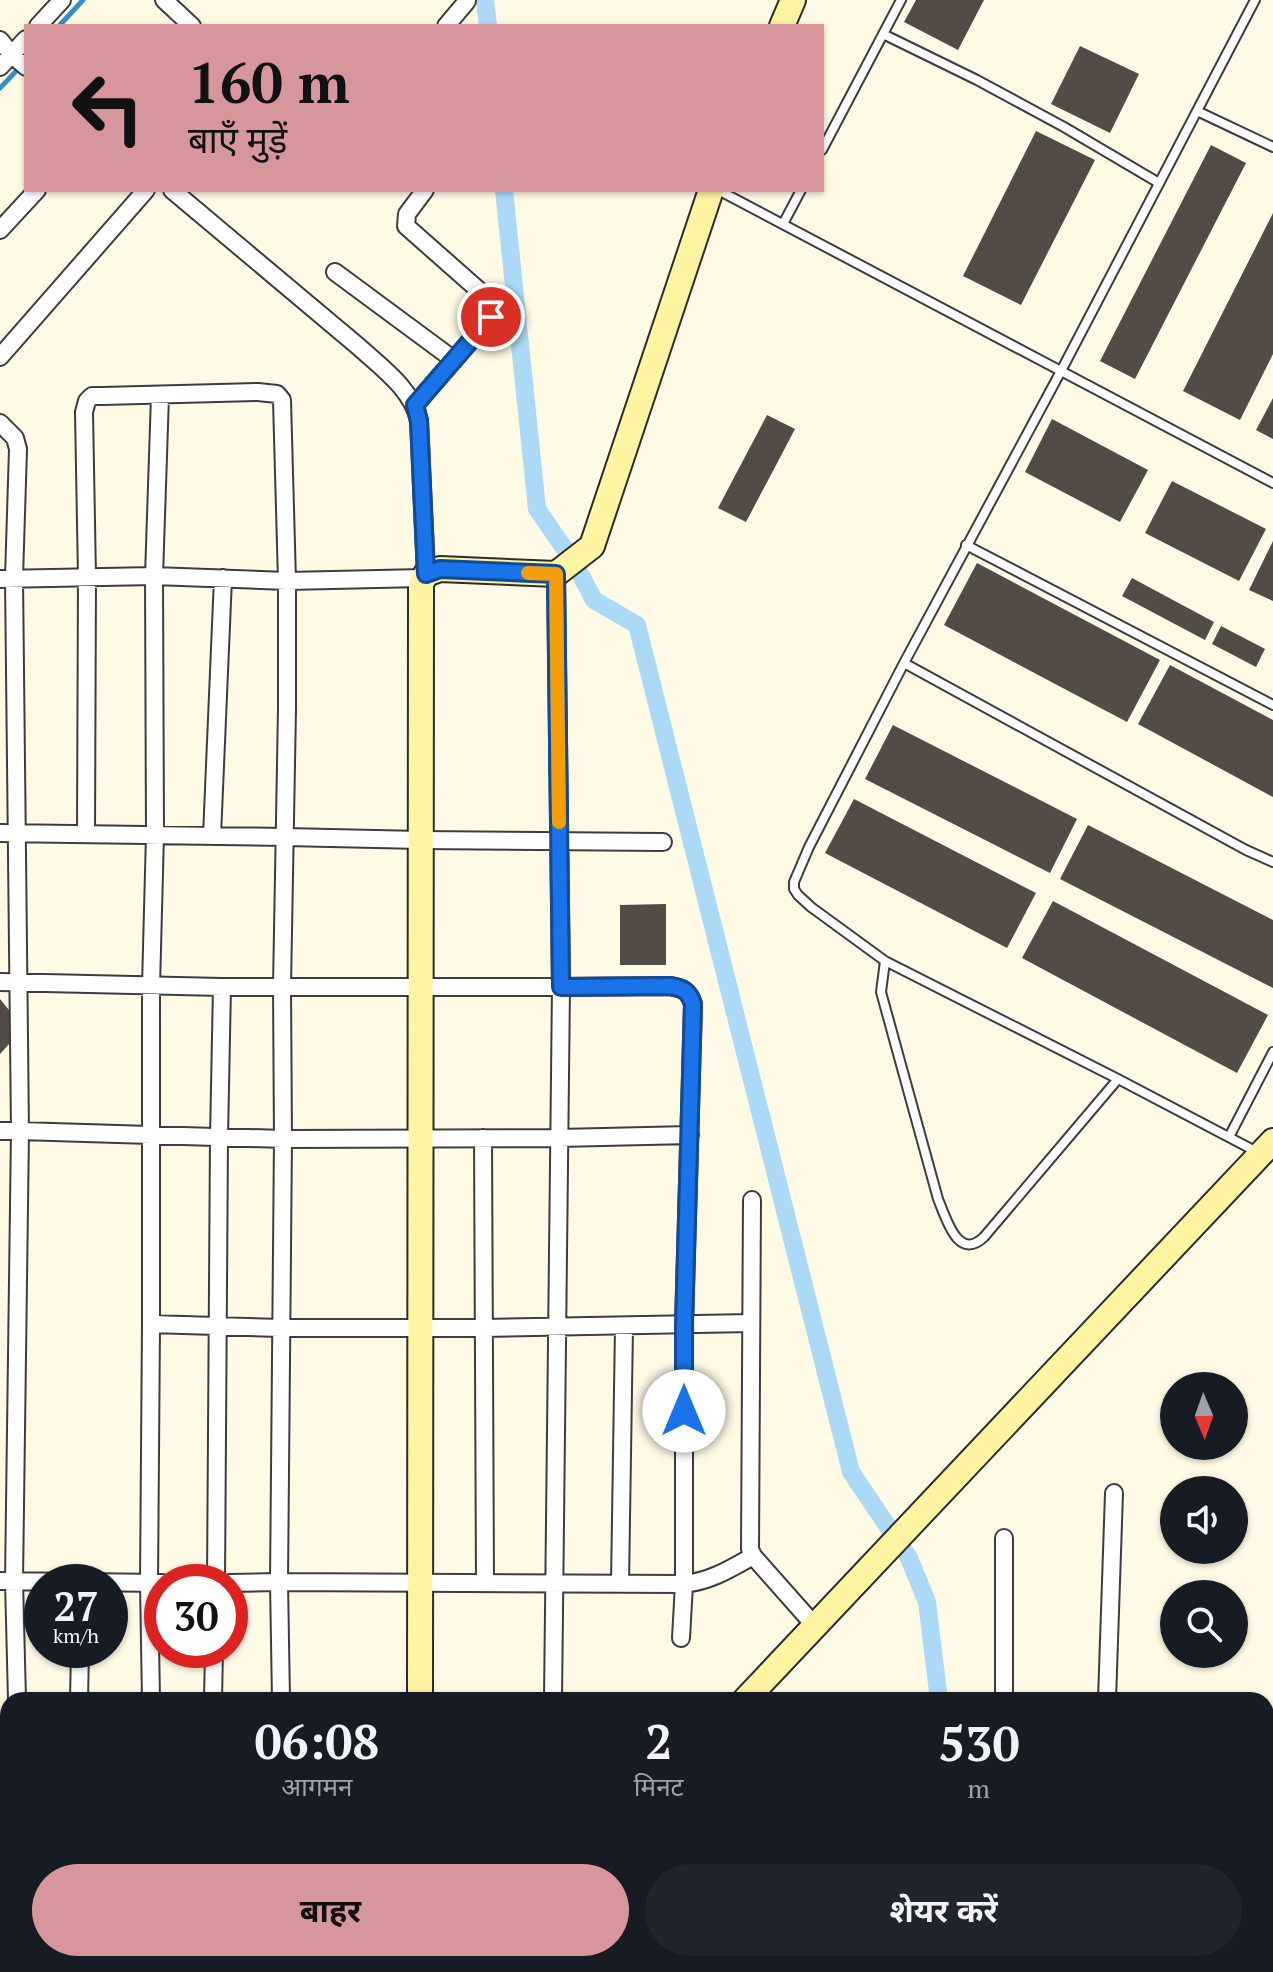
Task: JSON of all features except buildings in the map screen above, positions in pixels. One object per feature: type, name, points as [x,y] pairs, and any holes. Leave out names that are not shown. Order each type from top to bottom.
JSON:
[{"type":"main road","points":[[783,24],[793,0]]},
{"type":"main road","points":[[420,1692],[421,584],[424,576],[440,569],[556,574],[592,546],[710,192]]},
{"type":"main road","points":[[753,1692],[1266,1147]]},
{"type":"street","points":[[40,24],[62,0]]},
{"type":"street","points":[[164,0],[190,24]]},
{"type":"street","points":[[448,24],[467,1]]},
{"type":"street","points":[[0,40],[6,61]]},
{"type":"street","points":[[6,61],[24,41]]},
{"type":"street","points":[[0,230],[35,192]]},
{"type":"street","points":[[0,357],[144,192]]},
{"type":"street","points":[[7,578],[154,576],[287,581],[424,576],[419,421],[415,405],[388,373],[359,347],[174,192]]},
{"type":"street","points":[[415,405],[491,317],[493,305],[406,226],[407,214],[424,192]]},
{"type":"street","points":[[335,272],[454,360]]},
{"type":"street","points":[[86,834],[84,412],[87,401],[92,396],[277,394],[282,400],[287,581],[282,987],[281,1692]]},
{"type":"street","points":[[155,1564],[151,986],[155,835],[154,576],[160,396]]},
{"type":"street","points":[[0,423],[10,432],[18,449],[7,578],[9,982],[20,1131],[7,1581],[16,1692]]},
{"type":"street","points":[[553,1692],[561,987],[556,574]]},
{"type":"street","points":[[212,836],[223,578]]},
{"type":"street","points":[[8,833],[663,842]]},
{"type":"street","points":[[9,982],[222,987],[683,988],[693,1004],[684,1325],[684,1584],[681,1638]]},
{"type":"street","points":[[216,1564],[222,987]]},
{"type":"street","points":[[0,1131],[283,1139],[690,1135]]},
{"type":"street","points":[[483,1138],[485,1583]]},
{"type":"street","points":[[752,1200],[750,1538],[753,1556],[815,1626]]},
{"type":"street","points":[[151,1324],[281,1328],[484,1328],[751,1323]]},
{"type":"street","points":[[620,1584],[624,1326]]},
{"type":"street","points":[[1107,1692],[1114,1493]]},
{"type":"street","points":[[1004,1538],[1004,1692]]},
{"type":"street","points":[[248,1583],[684,1584],[714,1578],[753,1556]]},
{"type":"street","points":[[79,1692],[80,1668]]},
{"type":"street","points":[[151,1692],[152,1668]]},
{"type":"street","points":[[213,1692],[214,1668]]},
{"type":"lane","points":[[824,146],[901,0]]},
{"type":"lane","points":[[1255,0],[904,663],[809,847],[794,889],[811,907],[885,961],[1229,1137],[1266,1147]]},
{"type":"lane","points":[[883,34],[1039,113],[1159,183]]},
{"type":"lane","points":[[1197,111],[1273,147]]},
{"type":"lane","points":[[722,192],[1273,483]]},
{"type":"lane","points":[[783,224],[800,192]]},
{"type":"lane","points":[[966,545],[1273,705]]},
{"type":"lane","points":[[904,663],[1273,862]]},
{"type":"lane","points":[[885,961],[881,992],[938,1199],[951,1230],[965,1245],[971,1246],[980,1241],[1118,1079]]},
{"type":"lane","points":[[1229,1137],[1273,1052]]},
{"type":"waterway","points":[[61,24],[83,0]]},
{"type":"waterway","points":[[485,0],[488,24]]},
{"type":"waterway","points":[[0,88],[20,67]]},
{"type":"waterway","points":[[504,192],[537,509],[573,561],[594,600],[637,625],[851,1472],[909,1558],[927,1602],[938,1692]]},
{"type":"slow traffic","points":[[528,573],[556,574],[559,822]]},
{"type":"route","points":[[491,317],[415,405],[419,421],[426,574],[440,569],[556,574],[561,987],[670,986],[683,988],[691,997],[684,1411]]}]
